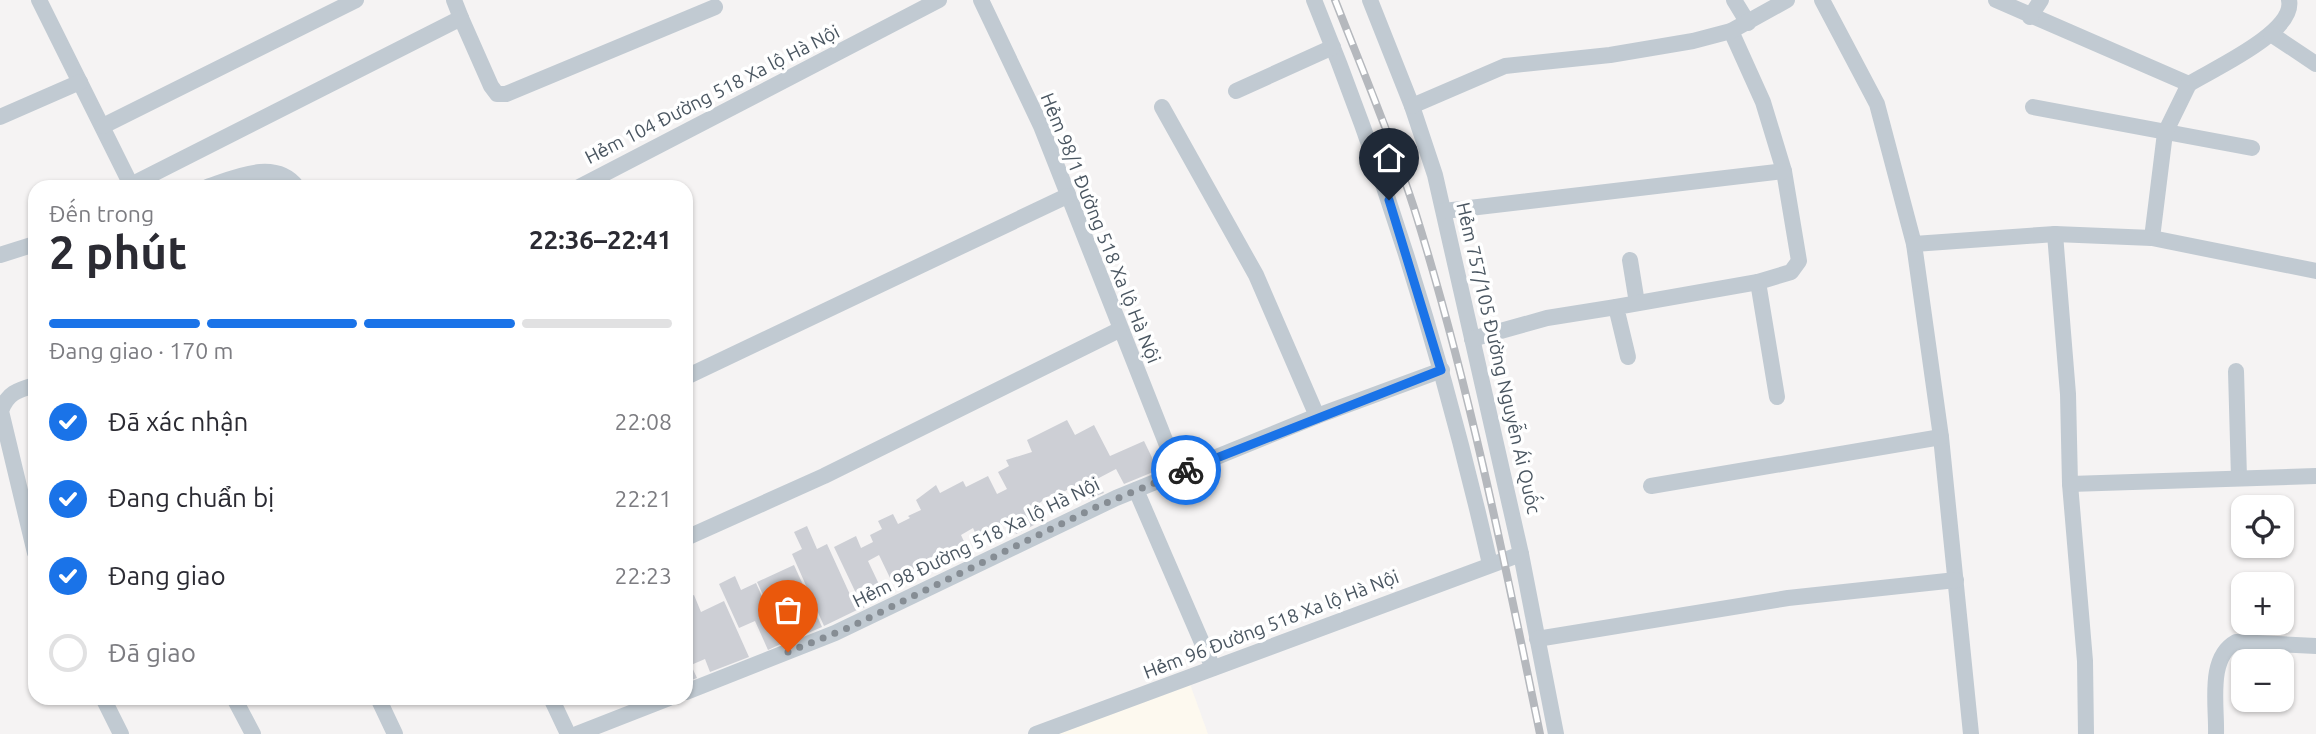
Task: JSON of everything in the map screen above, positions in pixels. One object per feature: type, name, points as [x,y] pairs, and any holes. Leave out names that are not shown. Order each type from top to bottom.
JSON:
[{"type":"street","points":[[39,0],[129,180]]},
{"type":"street","points":[[103,126],[356,0]]},
{"type":"street","points":[[454,0],[491,86],[497,94],[506,94],[715,6]]},
{"type":"street","name":"Hẻm 104 Đường 518 Xa lộ Hà Nội","points":[[592,180],[914,6],[939,0]]},
{"type":"street","name":"Hẻm 98/1 Đường 518 Xa lộ Hà Nội","points":[[981,0],[1041,126],[1119,330],[1178,473]]},
{"type":"street","points":[[1314,0],[1389,200],[1441,370],[1490,564]]},
{"type":"street","name":"Hẻm 757/105 Đường Nguyễn Ái Quốc","points":[[1370,0],[1412,106],[1444,211],[1521,554],[1556,734]]},
{"type":"street","points":[[1734,0],[1748,23]]},
{"type":"street","points":[[1412,106],[1505,66],[1610,55],[1693,41],[1731,31],[1787,0]]},
{"type":"street","points":[[1822,0],[1877,104],[1914,244],[1941,437],[1971,734]]},
{"type":"street","points":[[1996,0],[2189,84]]},
{"type":"street","points":[[2030,16],[2041,0]]},
{"type":"street","points":[[2152,238],[2165,133],[2189,84],[2271,34],[2288,17],[2289,0]]},
{"type":"street","points":[[144,180],[461,18]]},
{"type":"street","points":[[1472,339],[1547,318],[1758,282],[1791,272],[1798,261],[1784,171],[1763,102],[1731,31]]},
{"type":"street","points":[[2271,34],[2316,64]]},
{"type":"street","points":[[1236,91],[1333,47]]},
{"type":"street","points":[[0,117],[80,82]]},
{"type":"street","points":[[1162,107],[1256,275],[1317,416]]},
{"type":"street","points":[[2033,107],[2252,148]]},
{"type":"street","points":[[1444,211],[1784,171]]},
{"type":"street","points":[[233,180],[263,172],[290,180]]},
{"type":"street","points":[[693,374],[1067,196]]},
{"type":"street","points":[[1914,244],[2055,233],[2152,238],[2316,271]]},
{"type":"street","points":[[2055,233],[2068,394],[2070,484],[2085,661],[2086,734]]},
{"type":"street","points":[[0,255],[28,246]]},
{"type":"street","points":[[1630,260],[1637,303]]},
{"type":"street","points":[[1758,282],[1777,397]]},
{"type":"street","points":[[1616,307],[1628,357]]},
{"type":"street","points":[[693,535],[824,476],[1119,330]]},
{"type":"street","name":"Hẻm 98 Đường 518 Xa lộ Hà Nội","points":[[693,689],[835,634],[1065,521],[1136,490],[1317,416],[1441,370]]},
{"type":"street","points":[[2236,371],[2239,478]]},
{"type":"street","points":[[28,387],[12,393],[4,400],[1,411],[28,523]]},
{"type":"street","points":[[1651,486],[1941,437]]},
{"type":"street","points":[[2070,484],[2316,476]]},
{"type":"street","points":[[1136,490],[1213,668]]},
{"type":"street","name":"Hẻm 96 Đường 518 Xa lộ Hà Nội","points":[[1036,734],[1521,554]]},
{"type":"street","points":[[1537,639],[1788,598],[1956,580]]},
{"type":"street","points":[[2216,734],[2217,669],[2225,647],[2235,642],[2316,646]]},
{"type":"street","points":[[106,705],[121,734]]},
{"type":"street","points":[[238,705],[253,734]]},
{"type":"street","points":[[381,705],[395,734]]},
{"type":"street","points":[[554,705],[568,734]]},
{"type":"street","points":[[577,734],[651,705]]},
{"type":"shaded area","points":[[1190,684],[1208,734],[1058,734]]},
{"type":"building","points":[[1067,420],[1075,435],[1094,425],[1110,456],[1144,441],[1158,470],[1124,484],[1116,469],[1097,479],[1104,493],[1088,499],[1080,483],[1054,497],[1052,494],[1031,509],[1038,523],[1016,534],[1010,521],[977,537],[973,528],[961,535],[967,548],[944,556],[947,562],[924,578],[920,569],[891,580],[879,555],[868,561],[885,597],[863,608],[834,547],[856,536],[861,548],[873,542],[870,535],[882,529],[878,521],[893,514],[898,524],[910,518],[908,516],[921,510],[916,500],[936,485],[940,493],[963,481],[966,487],[988,476],[997,494],[1007,489],[998,472],[1009,466],[1006,460],[1032,452],[1027,440]]},
{"type":"building","points":[[807,526],[817,549],[827,544],[857,610],[824,626],[792,554],[802,549],[794,532]]},
{"type":"building","points":[[794,565],[822,627],[785,643],[757,582]]},
{"type":"building","points":[[735,576],[741,590],[756,583],[783,643],[768,650],[755,621],[739,628],[719,584]]},
{"type":"building","points":[[693,595],[701,612],[724,601],[749,657],[710,672],[705,659],[693,664]]},
{"type":"railway","points":[[1335,0],[1396,155],[1433,273],[1484,470],[1540,734]]},
{"type":"way so far","points":[[788,652],[848,628],[1065,521],[1186,470]]},
{"type":"route","points":[[1186,470],[1317,416],[1441,370],[1389,200]]}]
